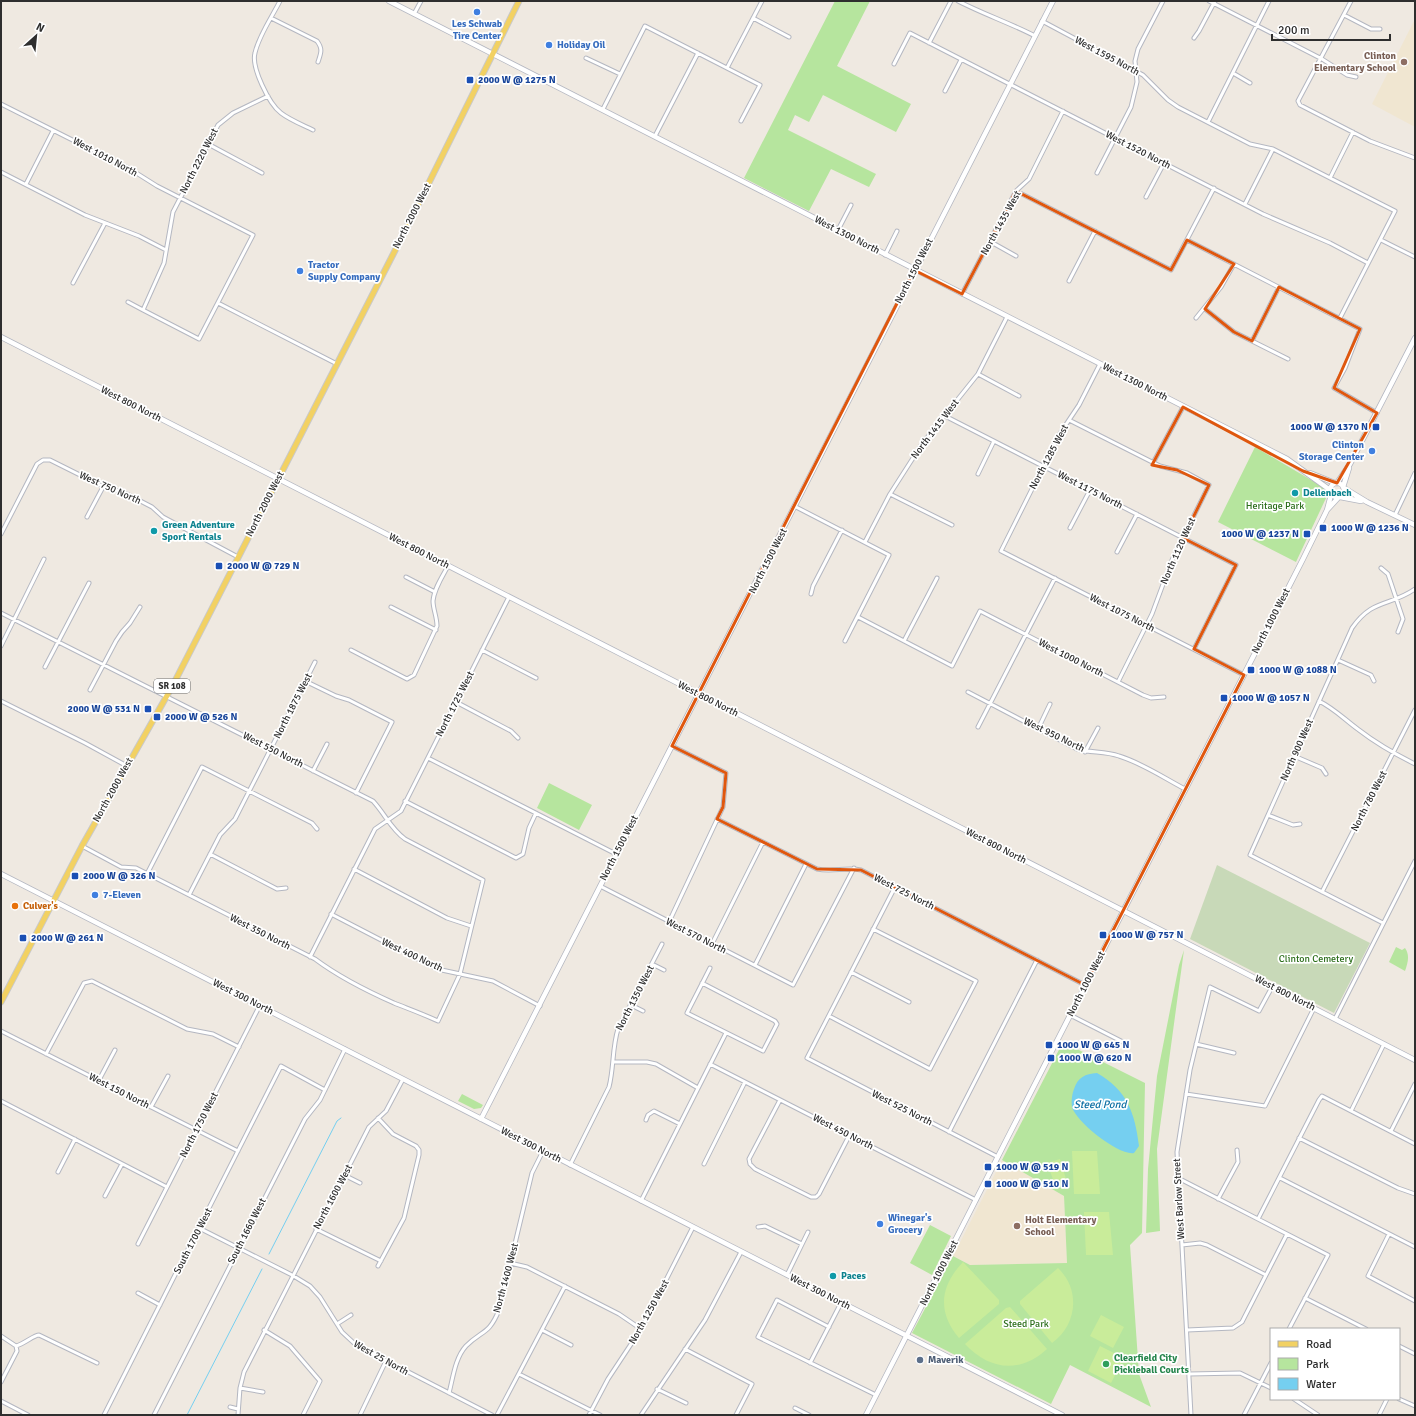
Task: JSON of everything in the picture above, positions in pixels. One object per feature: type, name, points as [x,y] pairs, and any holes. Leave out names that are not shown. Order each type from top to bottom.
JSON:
[{"type":"main road","name":"North 2000 West","points":[[1,1002],[82,846],[166,696],[238,557],[337,364],[519,1]]},
{"type":"street","points":[[280,1],[257,48],[254,58],[256,69],[268,96],[281,113],[313,130]]},
{"type":"street","name":"West 1300 North","points":[[389,1],[1286,459],[1303,470],[1330,493]]},
{"type":"street","points":[[414,14],[421,1]]},
{"type":"street","points":[[727,68],[762,1]]},
{"type":"street","points":[[929,43],[951,1]]},
{"type":"street","points":[[958,1],[977,11],[1010,23],[1035,36]]},
{"type":"street","name":"North 1500 West","points":[[481,1119],[698,694],[796,507],[914,270],[1053,1]]},
{"type":"street","points":[[1098,174],[1114,138],[1132,107],[1137,82],[1135,61],[1138,49],[1162,1]]},
{"type":"street","points":[[1209,1],[1214,2],[1322,59],[1347,75],[1356,77]]},
{"type":"street","points":[[1208,122],[1269,1]]},
{"type":"street","points":[[1351,1],[1322,59],[1298,101],[1300,105],[1381,146],[1415,158]]},
{"type":"street","points":[[1194,38],[1214,2]]},
{"type":"street","points":[[1344,15],[1371,29],[1380,29]]},
{"type":"street","points":[[272,18],[317,41],[321,46],[322,52],[318,62]]},
{"type":"street","points":[[753,18],[789,37]]},
{"type":"street","name":"West 1595 North","points":[[1042,21],[1135,70],[1150,80],[1168,100],[1208,122],[1250,144],[1273,149],[1395,211],[1381,240]]},
{"type":"street","points":[[603,109],[646,26],[760,85],[741,121]]},
{"type":"street","name":"West 1520 North","points":[[894,64],[910,33],[1245,204],[1368,262]]},
{"type":"street","points":[[655,136],[698,53]]},
{"type":"street","points":[[586,58],[620,74]]},
{"type":"street","points":[[945,91],[961,60]]},
{"type":"street","points":[[1233,73],[1250,83]]},
{"type":"street","name":"North 2220 West","points":[[143,310],[161,273],[173,212],[218,125],[224,118],[268,96]]},
{"type":"street","name":"West 1010 North","points":[[1,104],[130,169],[157,186],[253,235],[218,303]]},
{"type":"street","name":"North 1435 West","points":[[962,294],[991,242],[1016,191],[1030,179],[1063,111]]},
{"type":"street","points":[[26,184],[53,130]]},
{"type":"street","points":[[1330,178],[1353,132]]},
{"type":"street","points":[[208,144],[262,173]]},
{"type":"street","points":[[1245,204],[1273,149]]},
{"type":"street","points":[[1146,197],[1164,163]]},
{"type":"street","points":[[1,172],[85,215],[139,236],[166,250]]},
{"type":"street","points":[[1016,191],[1171,270],[1214,188]]},
{"type":"street","points":[[838,230],[851,205]]},
{"type":"street","points":[[73,283],[105,223]]},
{"type":"street","points":[[885,254],[897,231]]},
{"type":"street","points":[[1068,281],[1095,231]]},
{"type":"street","points":[[1187,240],[1360,329],[1345,368],[1334,388],[1377,413]]},
{"type":"street","points":[[1340,318],[1368,262],[1381,240],[1415,257]]},
{"type":"street","points":[[991,242],[1016,256]]},
{"type":"street","points":[[1196,318],[1205,309],[1221,287],[1234,264]]},
{"type":"street","points":[[1252,341],[1279,287]]},
{"type":"street","points":[[128,302],[199,339],[218,303],[337,364]]},
{"type":"street","points":[[1205,309],[1234,332],[1288,359]]},
{"type":"street","name":"North 1415 West","points":[[865,542],[890,494],[922,444],[978,374],[1007,317]]},
{"type":"street","points":[[1,344],[2,338]]},
{"type":"street","name":"West 800 North","points":[[2,338],[1415,1060]]},
{"type":"street","points":[[1367,502],[1339,497],[1330,493],[1331,486],[1336,483],[1350,464],[1415,338]]},
{"type":"street","name":"North 1285 West","points":[[1000,551],[1043,466],[1100,364]]},
{"type":"street","points":[[978,374],[1019,396]]},
{"type":"street","points":[[1069,420],[1153,463],[1183,407]]},
{"type":"street","name":"West 1175 North","points":[[945,416],[1236,565],[1194,649]]},
{"type":"street","points":[[978,474],[994,441]]},
{"type":"street","name":"West 750 North","points":[[1,534],[37,464],[43,460],[50,460],[102,487],[123,492],[152,507],[163,517],[238,557]]},
{"type":"street","name":"North 1120 West","points":[[1118,682],[1159,597],[1165,574],[1209,485],[1186,473],[1153,463]]},
{"type":"street","points":[[1339,497],[1343,494],[1343,487],[1350,464]]},
{"type":"street","name":"West 1300 North","points":[[1303,470],[1336,483]]},
{"type":"street","points":[[1395,515],[1415,473]]},
{"type":"street","points":[[1336,483],[1367,502],[1415,526]]},
{"type":"street","points":[[87,517],[102,487]]},
{"type":"street","points":[[1070,528],[1090,490]]},
{"type":"street","name":"North 1000 West","points":[[1327,510],[1330,493]]},
{"type":"street","points":[[890,494],[952,525]]},
{"type":"street","name":"North 1000 West","points":[[866,1415],[1327,510],[1339,497]]},
{"type":"street","points":[[796,507],[889,555],[846,641]]},
{"type":"street","points":[[1117,552],[1137,514]]},
{"type":"street","points":[[811,594],[813,586],[842,530]]},
{"type":"street","name":"West 1075 North","points":[[1000,551],[1244,675]]},
{"type":"street","points":[[1,646],[44,559]]},
{"type":"street","points":[[351,650],[407,679],[411,678],[414,675],[436,630],[437,617],[433,600],[435,592],[448,566]]},
{"type":"street","points":[[1381,568],[1388,574],[1403,619],[1398,632]]},
{"type":"street","points":[[406,577],[435,592]]},
{"type":"street","points":[[858,617],[904,641],[936,578]]},
{"type":"street","points":[[978,727],[1054,578]]},
{"type":"street","points":[[45,666],[88,583]]},
{"type":"street","name":"North 900 West","points":[[1322,892],[1250,854],[1352,628],[1360,616],[1369,609],[1415,589]]},
{"type":"street","name":"North 1725 West","points":[[389,820],[401,811],[509,597]]},
{"type":"street","points":[[90,690],[122,632],[130,623],[140,607]]},
{"type":"street","points":[[391,608],[436,630]]},
{"type":"street","name":"West 1000 North","points":[[904,641],[952,666],[980,611],[1151,698],[1164,697]]},
{"type":"street","name":"West 550 North","points":[[1,613],[373,801],[389,820]]},
{"type":"street","points":[[482,650],[536,678]]},
{"type":"street","points":[[1338,660],[1371,675],[1374,680]]},
{"type":"street","name":"North 1875 West","points":[[189,895],[220,835],[235,819],[315,662]]},
{"type":"street","points":[[305,681],[336,696],[349,700],[392,722],[356,792]]},
{"type":"street","name":"West 950 North","points":[[968,692],[1086,752],[1111,754],[1124,758],[1185,789]]},
{"type":"street","points":[[1,701],[127,766]]},
{"type":"street","points":[[1319,701],[1331,706],[1359,730],[1393,753],[1415,764]]},
{"type":"street","points":[[456,702],[511,731],[518,738]]},
{"type":"street","points":[[1038,728],[1050,704]]},
{"type":"street","name":"North 780 West","points":[[1322,892],[1415,710]]},
{"type":"street","points":[[1086,752],[1098,728]]},
{"type":"street","points":[[313,771],[327,744]]},
{"type":"street","points":[[669,922],[695,869],[706,840],[723,807],[726,773],[672,746]]},
{"type":"street","points":[[1294,756],[1322,768],[1326,774]]},
{"type":"street","points":[[428,758],[616,854]]},
{"type":"street","points":[[147,874],[202,767],[312,822],[317,829]]},
{"type":"street","points":[[405,801],[516,858],[523,854],[529,828],[536,813]]},
{"type":"street","points":[[1268,815],[1293,826],[1300,824]]},
{"type":"street","name":"West 725 North","points":[[717,819],[817,869],[826,870],[854,868],[861,870],[1086,985]]},
{"type":"street","points":[[310,957],[354,869],[376,829],[389,820],[397,834],[483,880],[460,974]]},
{"type":"street","points":[[712,944],[763,842]]},
{"type":"street","name":"West 350 North","points":[[82,846],[121,867],[136,868],[310,957],[330,971],[395,1003],[420,1012],[438,1021],[460,974]]},
{"type":"street","points":[[210,854],[277,889],[286,888]]},
{"type":"street","points":[[1335,1019],[1415,861]]},
{"type":"street","points":[[755,965],[806,864]]},
{"type":"street","name":"West 570 North","points":[[600,886],[793,985],[854,868]]},
{"type":"street","points":[[354,869],[447,918],[471,926]]},
{"type":"street","name":"West 300 North","points":[[1,874],[1061,1415]]},
{"type":"street","points":[[873,929],[976,981],[930,1069],[829,1016],[851,972],[873,929],[895,887]]},
{"type":"street","points":[[1322,892],[1383,924]]},
{"type":"street","name":"West 400 North","points":[[331,914],[437,968],[493,981],[540,1006]]},
{"type":"street","name":"North 1350 West","points":[[570,1165],[609,1087],[614,1043],[630,1005],[662,944]]},
{"type":"street","points":[[949,1132],[1037,960]]},
{"type":"street","points":[[652,964],[664,970]]},
{"type":"street","points":[[702,983],[775,1021],[777,1024],[763,1051],[687,1013],[702,983],[710,968]]},
{"type":"street","points":[[851,972],[909,1002]]},
{"type":"street","points":[[46,1054],[84,983],[92,981],[187,1029],[213,1034],[239,1047]]},
{"type":"street","name":"West Barlow Street","points":[[1191,1415],[1177,1152],[1186,1094],[1210,987],[1259,1011],[1272,987]]},
{"type":"street","name":"North 1750 West","points":[[138,1244],[260,1005]]},
{"type":"street","points":[[630,1005],[643,1011]]},
{"type":"street","points":[[1186,1094],[1265,1106],[1314,1008]]},
{"type":"street","points":[[1070,1015],[1124,1042]]},
{"type":"street","name":"West 525 North","points":[[829,1016],[807,1058],[998,1157]]},
{"type":"street","name":"West 150 North","points":[[1,1031],[238,1151]]},
{"type":"street","points":[[641,1201],[726,1033]]},
{"type":"street","points":[[1196,1044],[1234,1053]]},
{"type":"street","points":[[1351,1111],[1384,1044]]},
{"type":"street","name":"South 1660 West","points":[[154,1415],[238,1248],[305,1119],[320,1100],[344,1049]]},
{"type":"street","points":[[99,1080],[114,1050]]},
{"type":"street","points":[[613,1062],[639,1061],[652,1063],[698,1088]]},
{"type":"street","name":"West 450 North","points":[[710,1064],[976,1200]]},
{"type":"street","name":"South 1700 West","points":[[104,1415],[281,1066],[325,1090]]},
{"type":"street","points":[[152,1107],[168,1076]]},
{"type":"street","name":"North 1600 West","points":[[238,1415],[240,1388],[244,1372],[264,1330],[369,1127],[386,1110],[403,1079]]},
{"type":"street","points":[[704,1164],[745,1082]]},
{"type":"street","points":[[1391,1132],[1413,1091],[1415,1084]]},
{"type":"street","points":[[1258,1219],[1322,1096],[1415,1144]]},
{"type":"street","points":[[780,1100],[749,1159],[750,1164],[755,1169],[804,1194],[811,1197],[816,1197],[819,1194],[849,1136]]},
{"type":"street","points":[[1,1101],[167,1187]]},
{"type":"street","points":[[646,1120],[648,1115],[654,1111],[680,1124]]},
{"type":"street","points":[[378,1118],[393,1134],[419,1150],[404,1218],[378,1266]]},
{"type":"street","points":[[1299,1138],[1398,1188],[1415,1194]]},
{"type":"street","points":[[58,1172],[75,1139]]},
{"type":"street","points":[[1218,1199],[1238,1162],[1237,1150]]},
{"type":"street","name":"North 1400 West","points":[[449,1393],[459,1356],[466,1346],[489,1330],[495,1320],[532,1173],[543,1151]]},
{"type":"street","points":[[105,1196],[122,1164]]},
{"type":"street","points":[[344,1175],[360,1183]]},
{"type":"street","points":[[1178,1178],[1328,1255],[1290,1328]]},
{"type":"street","points":[[1280,1178],[1415,1248]]},
{"type":"street","points":[[758,1227],[765,1226],[802,1244]]},
{"type":"street","name":"North 1250 West","points":[[589,1415],[608,1379],[641,1329],[693,1227]]},
{"type":"street","name":"West 25 North","points":[[199,1228],[292,1275],[310,1286],[320,1297],[348,1339],[356,1345],[492,1415]]},
{"type":"street","points":[[316,1229],[381,1261]]},
{"type":"street","points":[[787,1275],[808,1232]]},
{"type":"street","points":[[1187,1330],[1233,1328],[1242,1322],[1287,1234]]},
{"type":"street","points":[[1389,1234],[1368,1276],[1415,1301]]},
{"type":"street","points":[[1182,1245],[1200,1243],[1207,1245],[1266,1275]]},
{"type":"street","points":[[641,1415],[712,1308],[741,1252]]},
{"type":"street","points":[[510,1263],[527,1268],[565,1286],[619,1314],[641,1329]]},
{"type":"street","points":[[497,1415],[565,1286]]},
{"type":"street","points":[[138,1293],[160,1305]]},
{"type":"street","points":[[1305,1298],[1364,1328]]},
{"type":"street","points":[[829,1327],[777,1300],[758,1336],[810,1364],[876,1395]]},
{"type":"street","points":[[810,1364],[841,1303]]},
{"type":"street","points":[[337,1324],[351,1315]]},
{"type":"street","points":[[264,1330],[290,1346],[320,1381],[303,1415]]},
{"type":"street","points":[[542,1330],[572,1344]]},
{"type":"street","points":[[16,1346],[25,1343],[35,1335],[39,1335],[98,1363]]},
{"type":"street","points":[[1,1336],[16,1346]]},
{"type":"street","points":[[1,1382],[17,1351],[16,1346]]},
{"type":"street","points":[[1400,1346],[1415,1354]]},
{"type":"street","points":[[685,1349],[752,1384],[736,1415]]},
{"type":"street","points":[[360,1415],[386,1361]]},
{"type":"street","points":[[1244,1415],[1270,1365]]},
{"type":"street","points":[[1189,1374],[1240,1373],[1270,1388]]},
{"type":"street","points":[[519,1374],[600,1415]]},
{"type":"street","points":[[240,1388],[263,1392]]},
{"type":"street","points":[[658,1388],[686,1403]]},
{"type":"street","points":[[1400,1398],[1415,1406]]},
{"type":"street","points":[[1379,1415],[1386,1400]]},
{"type":"street","points":[[1,1401],[28,1415]]},
{"type":"street","points":[[1301,1401],[1318,1415]]},
{"type":"street","points":[[230,1407],[238,1409]]},
{"type":"street","points":[[795,1408],[809,1415]]},
{"type":"highlighted area","points":[[1016,191],[1171,270],[1187,240],[1234,264],[1205,309],[1234,332],[1252,341],[1279,287],[1360,329],[1334,388],[1377,413],[1337,483],[1303,471],[1183,407],[1152,465],[1177,470],[1209,485],[1183,538],[1236,565],[1194,649],[1244,675],[1085,985],[861,870],[817,869],[717,819],[723,807],[726,773],[672,746],[914,270],[962,294]]},
{"type":"shaded area","name":"Clinton Elementary School","points":[[1415,19],[1415,127],[1372,104]]},
{"type":"shaded area","name":"Holt Elementary School","points":[[1002,1160],[1064,1196],[1067,1263],[970,1265],[953,1256]]},
{"type":"green space","points":[[835,1],[870,1],[837,66],[911,104],[896,132],[823,95],[809,122],[795,115],[788,130],[876,174],[869,187],[831,169],[809,211],[744,178]]},
{"type":"green space","name":"Heritage Park","points":[[1255,447],[1323,487],[1327,496],[1296,562],[1218,522]]},
{"type":"green space","points":[[549,783],[592,805],[579,830],[537,808]]},
{"type":"green space","name":"Clinton Cemetery","points":[[1217,865],[1370,943],[1334,1013],[1190,939]]},
{"type":"green space","points":[[1396,947],[1402,950],[1405,948],[1408,953],[1405,971],[1389,962]]},
{"type":"green space","points":[[1184,950],[1157,1149],[1160,1231],[1146,1233],[1148,1169],[1157,1076],[1179,965]]},
{"type":"green space","name":"Steed Park","points":[[1063,1042],[1145,1083],[1142,1233],[1130,1245],[1139,1374],[1151,1407],[1070,1365],[1051,1404],[912,1333],[953,1256],[970,1265],[1067,1263],[1064,1196],[1002,1160]]},
{"type":"green space","points":[[462,1094],[483,1105],[481,1108],[474,1109],[458,1101]]},
{"type":"green space","points":[[1072,1151],[1097,1151],[1100,1194],[1074,1194]]},
{"type":"green space","points":[[1060,1159],[1066,1179],[1054,1182],[1047,1163]]},
{"type":"green space","points":[[1084,1212],[1109,1212],[1113,1255],[1086,1255]]},
{"type":"green space","points":[[930,1225],[951,1236],[932,1275],[910,1263]]},
{"type":"green space","points":[[963,1262],[999,1300],[999,1304],[959,1338],[947,1319],[944,1299],[950,1280],[955,1271]]},
{"type":"green space","points":[[1058,1268],[1070,1286],[1073,1297],[1073,1307],[1067,1327],[1052,1343],[1020,1304],[1020,1301]]},
{"type":"green space","points":[[1010,1307],[1047,1349],[1037,1357],[1026,1362],[1005,1366],[994,1364],[984,1359],[974,1353],[965,1344],[1006,1308]]},
{"type":"green space","name":"Clearfield City Pickleball Courts","points":[[1101,1315],[1124,1327],[1113,1348],[1090,1336]]},
{"type":"green space","name":"Clearfield City Pickleball Courts","points":[[1100,1346],[1124,1358],[1111,1383],[1088,1371]]},
{"type":"water","name":"Steed Pond","points":[[1097,1073],[1116,1087],[1128,1104],[1135,1123],[1139,1146],[1134,1153],[1119,1149],[1099,1137],[1081,1121],[1072,1107],[1073,1093],[1080,1079],[1086,1075]]},
{"type":"waterway","points":[[269,1254],[337,1121],[341,1118]]},
{"type":"waterway","points":[[187,1415],[262,1269]]},
{"type":"place","name":"Les Schwab Tire Center","points":[[477,12]]},
{"type":"place","name":"Holiday Oil","points":[[549,45]]},
{"type":"place","name":"Clinton Elementary School","points":[[1404,62]]},
{"type":"place","name":"2000 W @ 1275 N","points":[[470,80]]},
{"type":"place","name":"Tractor Supply Company","points":[[300,271]]},
{"type":"place","name":"1000 W @ 1370 N","points":[[1376,427]]},
{"type":"place","name":"Clinton Storage Center","points":[[1372,451]]},
{"type":"place","name":"Dellenbach","points":[[1295,493]]},
{"type":"place","name":"1000 W @ 1236 N","points":[[1323,528]]},
{"type":"place","name":"Green Adventure Sport Rentals","points":[[154,531]]},
{"type":"place","name":"1000 W @ 1237 N","points":[[1307,534]]},
{"type":"place","name":"2000 W @ 729 N","points":[[219,566]]},
{"type":"place","name":"1000 W @ 1088 N","points":[[1251,670]]},
{"type":"place","name":"1000 W @ 1057 N","points":[[1224,698]]},
{"type":"place","name":"2000 W @ 531 N","points":[[148,709]]},
{"type":"place","name":"2000 W @ 526 N","points":[[157,717]]},
{"type":"place","name":"2000 W @ 326 N","points":[[75,876]]},
{"type":"place","name":"7-Eleven","points":[[95,895]]},
{"type":"place","name":"Culver's","points":[[15,906]]},
{"type":"place","name":"1000 W @ 757 N","points":[[1103,935]]},
{"type":"place","name":"2000 W @ 261 N","points":[[23,938]]},
{"type":"place","name":"1000 W @ 645 N","points":[[1049,1045]]},
{"type":"place","name":"1000 W @ 620 N","points":[[1051,1058]]},
{"type":"place","name":"1000 W @ 519 N","points":[[988,1167]]},
{"type":"place","name":"1000 W @ 510 N","points":[[988,1184]]},
{"type":"place","name":"Winegar's Grocery","points":[[880,1224]]},
{"type":"place","name":"Holt Elementary School","points":[[1017,1226]]},
{"type":"place","name":"Paces","points":[[833,1276]]},
{"type":"place","name":"Maverik","points":[[920,1360]]},
{"type":"place","name":"Clearfield City Pickleball Courts","points":[[1106,1364]]}]
